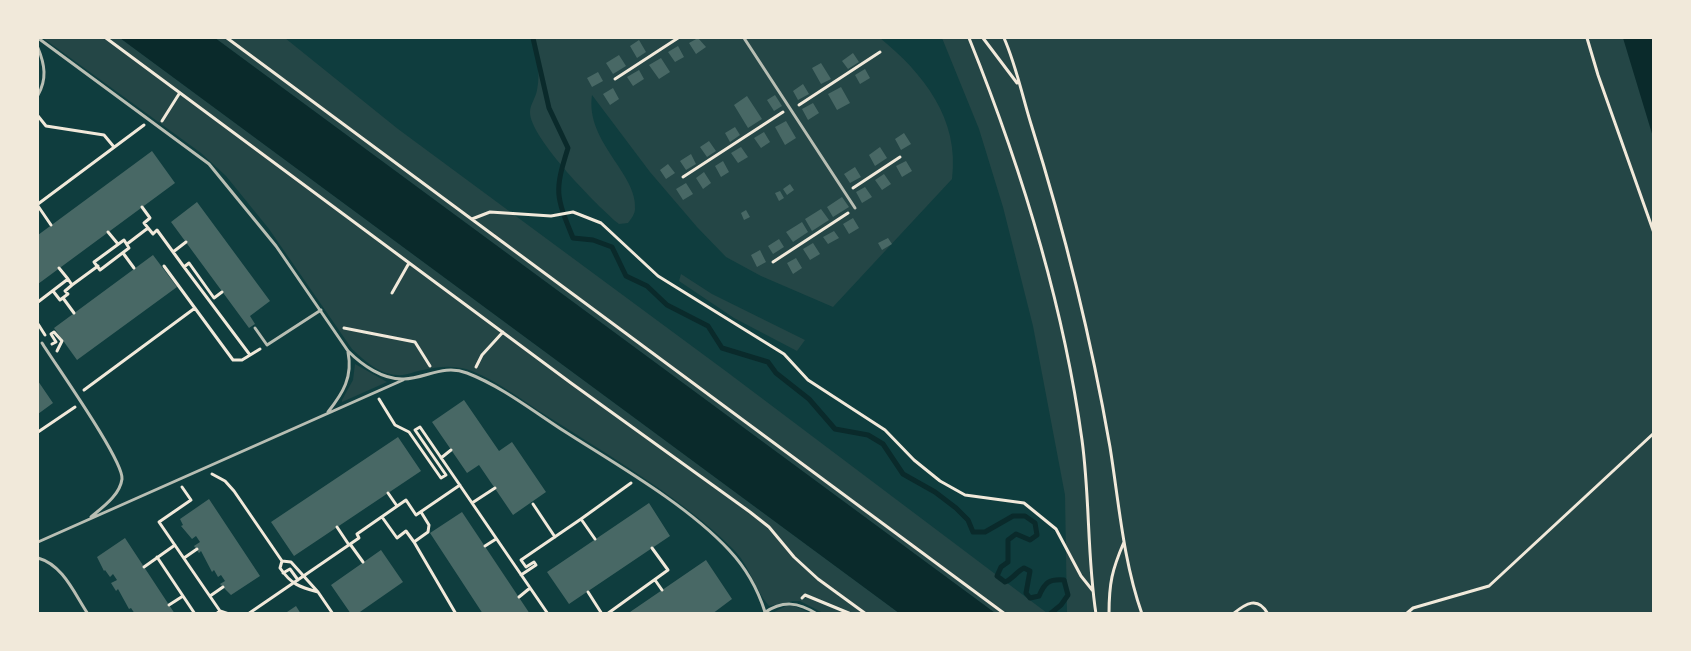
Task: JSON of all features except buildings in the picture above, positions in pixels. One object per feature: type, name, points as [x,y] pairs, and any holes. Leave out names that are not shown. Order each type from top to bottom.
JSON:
[{"type":"lane","points":[[38,38],[194,152],[220,176],[276,246],[348,352],[359,362],[373,370],[389,377],[404,379]]},
{"type":"lane","points":[[744,38],[855,208]]},
{"type":"lane","points":[[38,48],[45,73],[43,85],[38,95]]},
{"type":"lane","points":[[255,328],[267,344],[321,310]]},
{"type":"lane","points":[[42,343],[109,447],[122,476],[120,487],[107,505],[87,520]]},
{"type":"lane","points":[[326,414],[344,390],[349,376],[348,352]]},
{"type":"lane","points":[[38,542],[404,379],[433,372],[453,370],[472,375],[506,394],[637,479],[684,512],[728,550],[750,580],[764,613],[780,605],[796,603],[817,614]]},
{"type":"lane","points":[[38,558],[50,562],[58,568],[88,614]]},
{"type":"path","points":[[106,38],[179,94],[770,527],[794,558],[812,574],[866,614]]},
{"type":"path","points":[[227,38],[1005,614]]},
{"type":"path","points":[[615,79],[678,38]]},
{"type":"path","points":[[969,38],[1020,177],[1052,285],[1082,440],[1096,614]]},
{"type":"path","points":[[984,38],[1019,86]]},
{"type":"path","points":[[1004,38],[1044,164],[1096,374],[1124,542],[1142,614]]},
{"type":"path","points":[[1587,38],[1598,75],[1654,233]]},
{"type":"path","points":[[683,177],[880,52]]},
{"type":"path","points":[[159,126],[179,94]]},
{"type":"path","points":[[38,116],[46,126],[104,135],[114,147]]},
{"type":"path","points":[[51,225],[38,205],[151,120]]},
{"type":"path","points":[[846,193],[900,157]]},
{"type":"path","points":[[142,207],[150,218],[144,223],[153,234],[157,230],[250,355]]},
{"type":"path","points":[[773,262],[855,208]]},
{"type":"path","points":[[472,219],[490,212],[551,216],[573,212],[601,224],[658,276],[784,354],[808,380],[885,430],[914,460],[940,481],[965,495],[1024,503],[1056,529],[1081,576],[1093,591]]},
{"type":"path","points":[[127,244],[148,228]]},
{"type":"path","points":[[108,232],[118,244]]},
{"type":"path","points":[[124,240],[127,244],[129,248],[100,270],[94,262],[124,240]]},
{"type":"path","points":[[173,252],[186,242]]},
{"type":"path","points":[[123,253],[134,268]]},
{"type":"path","points":[[184,266],[188,263],[214,298],[222,292]]},
{"type":"path","points":[[392,293],[409,263]]},
{"type":"path","points":[[53,291],[60,300],[68,294],[65,290],[98,266]]},
{"type":"path","points":[[164,266],[233,360],[242,360],[267,344]]},
{"type":"path","points":[[59,268],[72,285]]},
{"type":"path","points":[[38,302],[68,279]]},
{"type":"path","points":[[63,298],[74,313]]},
{"type":"path","points":[[75,396],[195,308]]},
{"type":"path","points":[[38,324],[47,337]]},
{"type":"path","points":[[331,325],[415,342],[433,372]]},
{"type":"path","points":[[53,361],[62,341],[54,332],[51,334],[56,342]]},
{"type":"path","points":[[472,375],[482,355],[503,332]]},
{"type":"path","points":[[374,392],[395,425],[409,432],[440,478],[446,475],[415,430],[420,427],[548,614]]},
{"type":"path","points":[[38,432],[80,403]]},
{"type":"path","points":[[1406,614],[1413,608],[1489,586],[1654,433]]},
{"type":"path","points":[[440,458],[451,450]]},
{"type":"path","points":[[200,470],[225,481],[234,491],[282,561],[291,562],[318,592],[333,614]]},
{"type":"path","points":[[521,575],[536,565],[534,562],[526,567],[521,560],[637,479]]},
{"type":"path","points":[[177,480],[191,500],[160,522],[220,611],[229,614]]},
{"type":"path","points":[[248,614],[359,538],[357,534],[406,500],[416,515],[460,485]]},
{"type":"path","points":[[472,503],[495,488]]},
{"type":"path","points":[[388,493],[397,506]]},
{"type":"path","points":[[532,504],[555,537]]},
{"type":"path","points":[[414,542],[428,532],[429,525],[421,512]]},
{"type":"path","points":[[382,516],[397,538],[406,531],[456,614]]},
{"type":"path","points":[[581,519],[595,539]]},
{"type":"path","points":[[337,527],[363,562]]},
{"type":"path","points":[[486,546],[496,539]]},
{"type":"path","points":[[1109,614],[1112,568],[1124,542]]},
{"type":"path","points":[[144,566],[175,545]]},
{"type":"path","points":[[607,614],[668,570],[652,548]]},
{"type":"path","points":[[184,558],[197,550]]},
{"type":"path","points":[[157,557],[196,614]]},
{"type":"path","points":[[282,561],[280,568],[283,574],[296,586],[318,592]]},
{"type":"path","points":[[283,574],[290,569],[298,580]]},
{"type":"path","points":[[655,580],[662,590]]},
{"type":"path","points":[[210,596],[222,587]]},
{"type":"path","points":[[518,597],[530,588]]},
{"type":"path","points":[[588,592],[602,614]]},
{"type":"path","points":[[796,603],[805,595],[851,614]]},
{"type":"path","points":[[169,605],[183,596]]},
{"type":"path","points":[[1234,614],[1248,602],[1255,602],[1263,606],[1268,614]]},
{"type":"path","points":[[216,614],[220,611]]},
{"type":"shaded area","points":[[43,38],[120,38],[899,613],[823,613],[800,601],[769,606],[740,557],[693,513],[620,462],[501,386],[482,375],[460,368],[435,368],[400,375],[384,372],[373,366],[352,349],[269,229],[226,176],[201,153]]},
{"type":"shaded area","points":[[120,38],[215,38],[995,613],[899,613]]},
{"type":"shaded area","points":[[215,38],[285,38],[398,129],[727,372],[1047,613],[995,613]]},
{"type":"shaded area","points":[[534,38],[880,38],[911,66],[935,99],[944,117],[950,137],[953,157],[952,179],[833,307],[761,276],[726,257],[697,227],[650,172],[592,95],[592,112],[596,128],[629,183],[634,196],[635,211],[628,223],[619,224],[609,216],[552,154],[533,123],[530,109],[539,77]]},
{"type":"shaded area","points":[[942,38],[1653,38],[1653,613],[1067,613],[1065,495],[1033,326],[1003,207],[979,129]]},
{"type":"shaded area","points":[[1623,38],[1653,38],[1653,137]]},
{"type":"shaded area","points":[[681,274],[712,294],[805,340],[797,351],[734,318],[679,281]]},
{"type":"shaded area","points":[[355,364],[387,382],[342,402],[353,380]]},
{"type":"shaded area","points":[[786,606],[794,606],[810,613],[770,614]]},
{"type":"waterway","points":[[533,38],[549,108],[568,148],[560,175],[559,194],[560,203],[573,238],[593,240],[612,247],[626,276],[647,286],[667,305],[708,326],[722,348],[768,362],[776,373],[809,399],[835,429],[868,435],[883,444],[903,474],[935,492],[956,508],[968,520],[973,532],[985,532],[1013,516],[1025,516],[1035,523],[1037,535],[1030,540],[1016,534],[1008,540],[1008,562],[1001,567],[997,576],[1005,582],[1024,568],[1030,571],[1026,593],[1030,598],[1039,596],[1043,587],[1048,582],[1064,580],[1068,595],[1061,605],[1050,614]]}]
